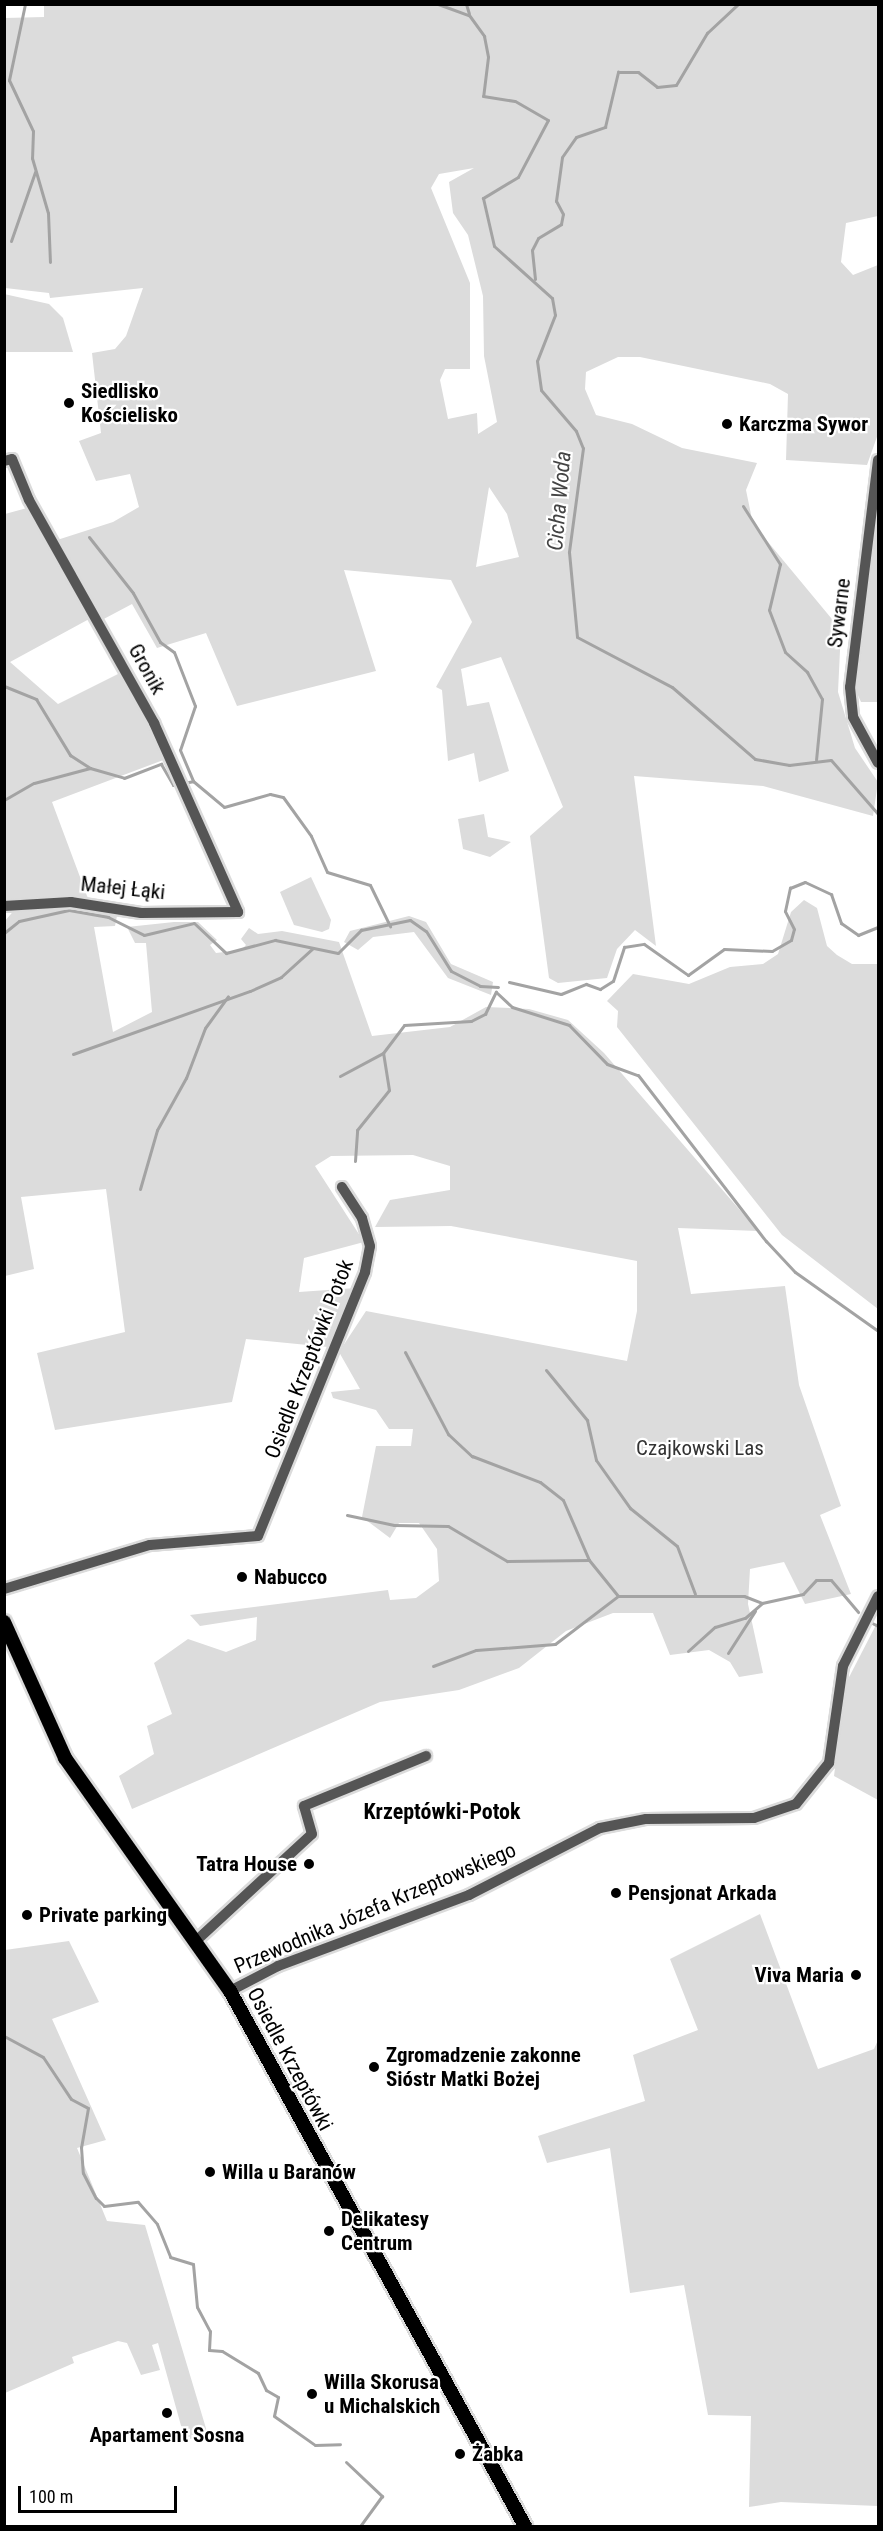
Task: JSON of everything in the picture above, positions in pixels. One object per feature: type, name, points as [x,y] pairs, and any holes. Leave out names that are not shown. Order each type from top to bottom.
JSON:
[{"type":"main road","name":"Osiedle Krzeptówki","points":[[4,1622],[73,1773],[197,1940],[230,1991],[525,2526]]},
{"type":"street","name":"Gronik","points":[[4,461],[12,459],[56,550],[154,723],[238,912]]},
{"type":"street","name":"Sywarne","points":[[879,460],[850,687],[853,717],[879,763]]},
{"type":"street","name":"Małej Łąki","points":[[4,906],[71,902],[141,913],[238,912]]},
{"type":"street","name":"Osiedle Krzeptówki Potok","points":[[4,1589],[150,1545],[258,1536],[365,1272],[367,1237],[342,1187]]},
{"type":"street","name":"Przewodnika Józefa Krzeptowskiego","points":[[230,1991],[278,1966],[469,1895],[600,1828],[646,1819],[754,1818],[796,1804],[830,1763],[843,1666],[879,1596]]},
{"type":"street","points":[[197,1940],[312,1834],[304,1806],[426,1756]]},
{"type":"green space","points":[[44,5],[878,5],[878,216],[846,223],[841,262],[853,275],[878,265],[878,434],[867,465],[786,460],[788,394],[770,384],[640,357],[618,357],[586,372],[585,389],[596,415],[632,424],[682,448],[757,463],[746,490],[753,524],[841,630],[838,692],[855,748],[878,782],[873,816],[763,786],[634,776],[656,946],[635,930],[617,949],[607,978],[558,983],[549,978],[530,836],[563,807],[501,657],[461,669],[467,706],[489,702],[509,771],[479,782],[474,753],[448,761],[442,690],[436,687],[472,622],[451,580],[344,570],[376,671],[237,706],[206,633],[157,648],[132,604],[100,621],[54,541],[113,522],[139,507],[130,474],[96,481],[79,441],[101,433],[92,353],[115,349],[126,336],[143,288],[50,298],[49,293],[5,288],[5,18],[44,17]],"holes":[[[474,168],[449,182],[453,213],[468,235],[483,296],[484,356],[497,422],[478,434],[477,413],[448,419],[440,380],[445,369],[470,369],[470,283],[431,188],[439,174]],[[489,487],[507,514],[519,557],[476,567]]]},
{"type":"green space","points":[[4,294],[49,304],[63,318],[73,352],[5,352]]},
{"type":"green space","points":[[878,493],[878,702],[861,702],[856,691],[859,647]]},
{"type":"green space","points":[[27,508],[91,618],[10,662],[58,704],[122,672],[166,759],[52,802],[89,901],[5,902],[5,514]]},
{"type":"green space","points":[[484,814],[488,837],[511,842],[490,857],[463,849],[458,819]]},
{"type":"green space","points":[[311,877],[331,920],[329,929],[322,932],[294,925],[280,892]]},
{"type":"green space","points":[[804,900],[817,908],[827,946],[837,955],[852,964],[878,964],[878,1309],[782,1235],[617,1027],[618,1011],[607,1001],[633,974],[689,984],[730,967],[763,964],[778,954],[791,912]]},
{"type":"green space","name":"Czajkowski Las","points":[[17,907],[89,909],[117,916],[115,926],[94,927],[113,1032],[152,1012],[146,943],[135,943],[127,927],[174,922],[198,922],[217,940],[210,945],[216,953],[241,950],[246,945],[241,939],[249,928],[258,934],[282,931],[339,942],[372,1036],[450,1027],[486,1007],[529,1009],[568,1020],[604,1053],[758,1231],[678,1228],[691,1294],[785,1286],[799,1385],[841,1506],[820,1515],[851,1594],[805,1604],[784,1562],[750,1569],[748,1604],[763,1673],[739,1677],[730,1662],[709,1650],[670,1655],[653,1613],[613,1613],[566,1631],[519,1668],[459,1690],[380,1702],[132,1809],[119,1776],[154,1754],[147,1726],[172,1714],[154,1663],[188,1639],[226,1652],[256,1640],[257,1617],[200,1626],[190,1615],[388,1590],[390,1600],[416,1598],[439,1581],[437,1549],[419,1523],[399,1523],[390,1538],[362,1517],[376,1446],[411,1446],[413,1429],[389,1429],[376,1410],[333,1398],[331,1392],[360,1389],[339,1352],[366,1311],[627,1361],[637,1311],[637,1261],[451,1226],[375,1227],[390,1200],[450,1190],[450,1166],[413,1155],[331,1156],[315,1166],[364,1242],[304,1258],[299,1292],[356,1288],[328,1347],[246,1339],[232,1402],[55,1430],[37,1353],[125,1332],[106,1189],[21,1197],[34,1269],[5,1276],[4,922]]},
{"type":"green space","points":[[409,916],[426,922],[451,964],[493,982],[491,995],[448,978],[414,932],[373,937],[358,950],[344,942],[350,931]]},
{"type":"green space","points":[[878,1621],[878,1800],[834,1776],[845,1685]]},
{"type":"green space","points":[[760,1914],[818,2069],[874,2049],[878,2040],[878,2506],[781,2502],[749,2507],[751,2416],[708,2415],[684,2285],[630,2293],[610,2148],[547,2163],[538,2136],[645,2101],[633,2055],[698,2030],[670,1959]]},
{"type":"green space","points":[[69,1941],[99,2002],[52,2019],[106,2140],[77,2148],[107,2221],[145,2225],[208,2435],[185,2440],[158,2343],[152,2345],[160,2370],[141,2375],[127,2343],[118,2341],[72,2357],[74,2363],[5,2393],[5,1950]]},
{"type":"waterway","points":[[25,4],[9,80],[33,131],[32,158],[48,213],[50,262]]},
{"type":"waterway","name":"Cicha Woda","points":[[438,4],[469,15],[484,36],[488,57],[483,96],[515,101],[548,120],[518,177],[483,198],[494,246],[552,298],[555,315],[537,361],[541,390],[576,431],[583,448],[569,552],[577,637],[672,687],[755,759],[789,765],[831,760],[878,814]]},
{"type":"waterway","points":[[466,4],[469,14]]},
{"type":"waterway","points":[[535,279],[532,250],[538,238],[561,224],[563,214],[556,201],[562,157],[576,137],[605,127],[618,72],[638,72],[657,87],[676,85],[707,33],[738,4]]},
{"type":"waterway","points":[[11,241],[35,172]]},
{"type":"waterway","points":[[743,506],[780,564],[769,610],[785,652],[807,672],[822,699],[816,760]]},
{"type":"waterway","points":[[89,537],[133,593],[160,642],[174,652],[195,706],[180,750],[193,781],[224,807],[270,794],[283,797],[311,836],[327,872],[370,885],[390,926]]},
{"type":"waterway","points":[[4,686],[36,699],[70,755],[90,768]]},
{"type":"waterway","points":[[4,800],[34,783],[90,768],[124,778],[161,764],[173,785],[193,781]]},
{"type":"waterway","points":[[509,982],[561,994],[586,984],[600,989],[613,981],[624,947],[644,944],[688,975],[724,949],[772,951],[791,940],[794,929],[785,911],[790,888],[805,882],[831,894],[841,923],[858,935],[878,927]]},
{"type":"waterway","points":[[4,933],[19,921],[69,910],[108,917],[144,935],[194,923],[226,953],[275,940],[338,953],[361,930],[410,920],[426,931],[451,971],[480,986],[498,987]]},
{"type":"waterway","points":[[73,1054],[250,991],[281,977],[313,948]]},
{"type":"waterway","points":[[340,1076],[383,1053],[404,1025],[471,1021],[485,1014],[496,991]]},
{"type":"waterway","points":[[496,992],[512,1007],[569,1025],[607,1064],[638,1075],[766,1241],[795,1272],[878,1331]]},
{"type":"waterway","points":[[140,1189],[157,1130],[186,1078],[205,1028],[228,996]]},
{"type":"waterway","points":[[355,1161],[357,1130],[389,1090],[383,1053]]},
{"type":"waterway","points":[[405,1352],[448,1434],[472,1456],[540,1482],[563,1500],[589,1560]]},
{"type":"waterway","points":[[546,1370],[587,1420],[596,1460],[630,1508],[677,1546],[695,1594]]},
{"type":"waterway","points":[[347,1515],[394,1525],[448,1526],[507,1561],[589,1560],[618,1596],[744,1596],[762,1603],[803,1594],[816,1580],[831,1580],[858,1612]]},
{"type":"waterway","points":[[433,1666],[476,1650],[555,1644],[618,1596]]},
{"type":"waterway","points":[[688,1651],[715,1627],[745,1618],[762,1603]]},
{"type":"waterway","points":[[728,1653],[755,1611]]},
{"type":"waterway","points":[[872,1623],[878,1626]]},
{"type":"waterway","points":[[4,2036],[43,2057],[71,2099],[88,2108],[81,2147],[83,2173],[96,2198],[104,2206],[138,2202],[157,2224],[170,2257],[193,2264],[197,2307],[210,2331],[209,2350],[222,2351],[258,2373],[266,2390],[278,2397],[274,2416],[315,2445],[340,2444]]},
{"type":"waterway","points":[[346,2462],[382,2496],[360,2526]]},
{"type":"place","name":"Siedlisko Kościelisko","points":[[69,403]]},
{"type":"place","name":"Karczma Sywor","points":[[727,424]]},
{"type":"place","name":"Nabucco","points":[[242,1577]]},
{"type":"place","name":"Tatra House","points":[[309,1864]]},
{"type":"place","name":"Pensjonat Arkada","points":[[616,1893]]},
{"type":"place","name":"Private parking","points":[[27,1915]]},
{"type":"place","name":"Viva Maria","points":[[856,1975]]},
{"type":"place","name":"Zgromadzenie zakonne Sióstr Matki Bożej","points":[[374,2067]]},
{"type":"place","name":"Willa u Baranów","points":[[210,2172]]},
{"type":"place","name":"Delikatesy Centrum","points":[[329,2231]]},
{"type":"place","name":"Willa Skorusa u Michalskich","points":[[312,2394]]},
{"type":"place","name":"Apartament Sosna","points":[[167,2413]]},
{"type":"place","name":"Żabka","points":[[460,2454]]},
{"type":"district","name":"Krzeptówki-Potok","points":[[442,1812]]}]
